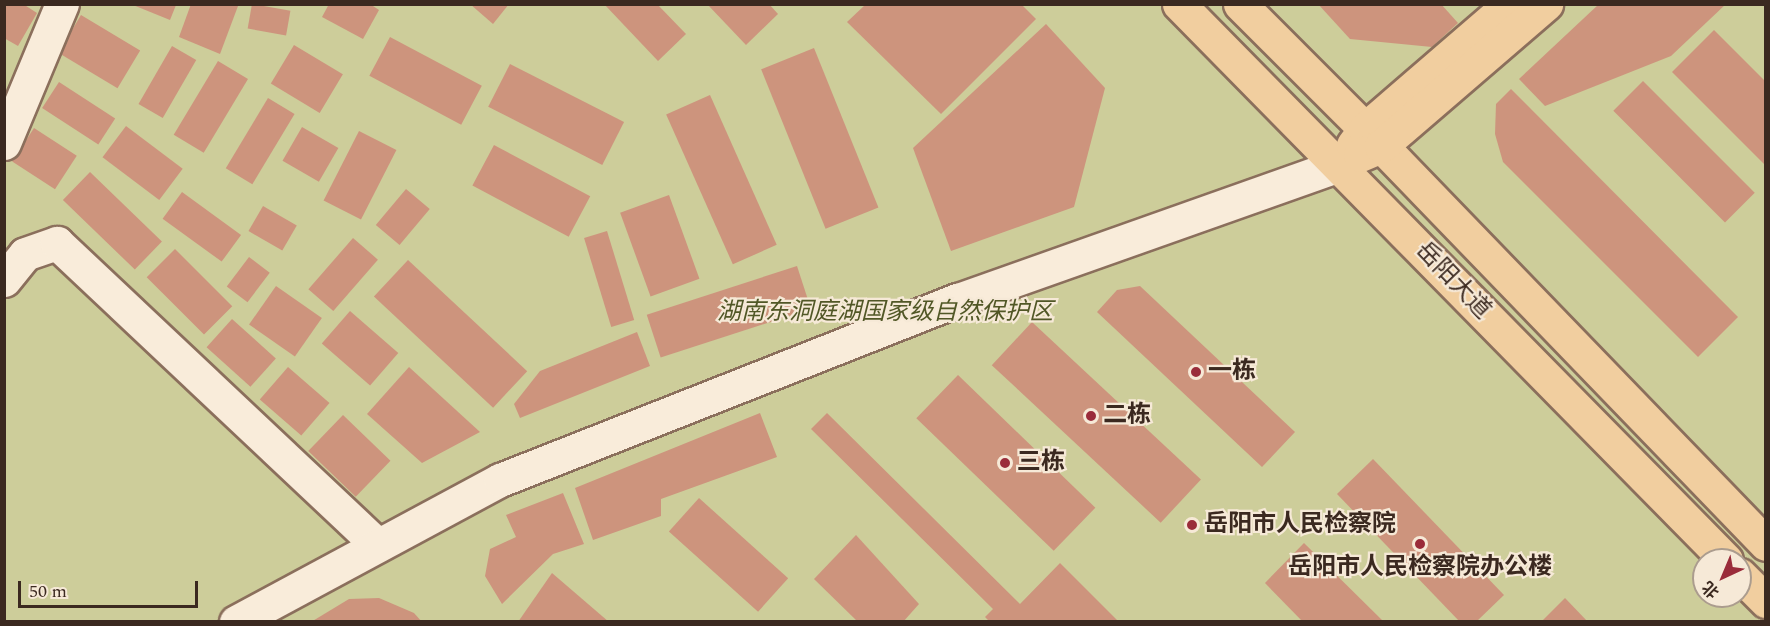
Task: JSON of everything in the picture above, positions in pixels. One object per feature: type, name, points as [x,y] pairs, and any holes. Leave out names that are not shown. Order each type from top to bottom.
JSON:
[{"type":"main road","name":"岳阳大道","points":[[1179,4],[1714,548]]},
{"type":"main road","name":"岳阳大道","points":[[1240,4],[1766,544]]},
{"type":"main road","points":[[1373,138],[1509,4]]},
{"type":"main road","points":[[1339,165],[1546,4]]},
{"type":"main road","points":[[1752,587],[1766,601]]},
{"type":"street","points":[[4,143],[62,4]]},
{"type":"street","points":[[236,621],[500,480],[958,300],[1339,165]]},
{"type":"street","points":[[4,280],[25,254],[57,243],[377,545]]},
{"type":"green space","name":"湖南东洞庭湖国家级自然保护区","points":[[4,5],[1765,5],[1765,621],[5,621]]},
{"type":"building","points":[[4,4],[23,4],[37,13],[18,46],[4,38]]},
{"type":"building","points":[[191,4],[238,6],[220,54],[179,37]]},
{"type":"building","points":[[252,4],[290,11],[286,35],[248,29]]},
{"type":"building","points":[[329,4],[370,4],[379,10],[363,39],[322,17]]},
{"type":"building","points":[[470,4],[509,4],[493,24]]},
{"type":"building","points":[[604,4],[657,4],[686,34],[658,61]]},
{"type":"building","points":[[707,4],[769,4],[778,14],[746,45]]},
{"type":"building","points":[[1318,4],[1441,4],[1458,23],[1432,47],[1350,39]]},
{"type":"building","points":[[1599,4],[1726,4],[1671,56],[1545,106],[1519,79]]},
{"type":"building","points":[[133,5],[176,5],[170,20]]},
{"type":"building","points":[[865,5],[1022,5],[1036,19],[941,114],[847,22]]},
{"type":"building","points":[[81,15],[140,51],[117,88],[58,53]]},
{"type":"building","points":[[1046,24],[1105,88],[1074,207],[951,251],[913,148]]},
{"type":"building","points":[[1714,30],[1766,82],[1766,166],[1672,72]]},
{"type":"building","points":[[390,37],[482,86],[461,125],[369,76]]},
{"type":"building","points":[[294,45],[343,74],[320,113],[271,84]]},
{"type":"building","points":[[172,46],[196,60],[163,118],[138,104]]},
{"type":"building","points":[[814,48],[878,207],[826,229],[761,69]]},
{"type":"building","points":[[218,61],[248,79],[204,153],[174,135]]},
{"type":"building","points":[[510,64],[624,122],[602,165],[488,107]]},
{"type":"building","points":[[1643,81],[1755,193],[1725,222],[1613,111]]},
{"type":"building","points":[[59,82],[115,118],[98,144],[42,108]]},
{"type":"building","points":[[1511,89],[1738,317],[1698,357],[1503,162],[1495,134],[1496,104]]},
{"type":"building","points":[[710,95],[777,245],[733,264],[666,115]]},
{"type":"building","points":[[268,98],[295,114],[252,184],[226,168]]},
{"type":"building","points":[[126,126],[183,169],[159,200],[103,157]]},
{"type":"building","points":[[302,127],[338,148],[319,182],[282,161]]},
{"type":"building","points":[[34,128],[77,156],[55,189],[12,162]]},
{"type":"building","points":[[359,131],[396,150],[361,220],[324,200]]},
{"type":"building","points":[[494,145],[590,196],[569,237],[472,186]]},
{"type":"building","points":[[90,172],[162,241],[135,270],[63,200]]},
{"type":"building","points":[[406,189],[430,209],[400,245],[376,225]]},
{"type":"building","points":[[182,192],[241,235],[222,262],[163,219]]},
{"type":"building","points":[[669,195],[699,279],[651,296],[620,213]]},
{"type":"building","points":[[263,206],[297,225],[282,251],[248,231]]},
{"type":"building","points":[[607,231],[634,320],[611,327],[584,238]]},
{"type":"building","points":[[353,238],[378,260],[333,311],[308,289]]},
{"type":"building","points":[[175,249],[232,306],[204,335],[147,277]]},
{"type":"building","points":[[249,257],[270,273],[247,302],[227,287]]},
{"type":"building","points":[[408,260],[527,371],[493,408],[374,297]]},
{"type":"building","points":[[797,266],[811,309],[661,358],[647,315]]},
{"type":"building","points":[[276,286],[322,318],[295,357],[249,325]]},
{"type":"building","name":"一栋","points":[[1140,286],[1295,432],[1262,467],[1097,312],[1117,290]]},
{"type":"building","points":[[350,311],[398,353],[370,385],[322,343]]},
{"type":"building","points":[[232,319],[276,358],[250,387],[207,347]]},
{"type":"building","name":"二栋","points":[[1032,322],[1201,480],[1161,523],[992,365]]},
{"type":"building","points":[[637,332],[650,366],[520,418],[514,404],[540,371]]},
{"type":"building","points":[[288,367],[330,403],[301,436],[260,399]]},
{"type":"building","points":[[409,367],[480,432],[422,463],[367,414]]},
{"type":"building","name":"三栋","points":[[958,375],[1095,508],[1054,551],[916,418]]},
{"type":"building","points":[[760,413],[777,457],[661,499],[661,516],[593,540],[575,488]]},
{"type":"building","points":[[827,413],[1020,604],[1060,563],[1119,622],[990,622],[985,617],[993,609],[811,429]]},
{"type":"building","points":[[343,415],[390,461],[356,497],[308,451]]},
{"type":"building","name":"岳阳市人民检察院办公楼","points":[[1373,459],[1504,595],[1476,622],[1460,622],[1337,494]]},
{"type":"building","points":[[563,493],[584,544],[553,554],[502,604],[485,576],[490,549],[516,537],[506,515]]},
{"type":"building","points":[[699,498],[788,578],[758,612],[669,531]]},
{"type":"building","points":[[856,535],[919,604],[903,622],[858,622],[814,579]]},
{"type":"building","points":[[1304,543],[1384,622],[1303,622],[1265,583]]},
{"type":"building","points":[[552,573],[609,622],[518,622]]},
{"type":"building","points":[[379,598],[414,613],[422,622],[311,622],[349,599]]},
{"type":"building","points":[[1565,598],[1588,622],[1541,622]]},
{"type":"place","name":"一栋","points":[[1196,372]]},
{"type":"place","name":"二栋","points":[[1091,416]]},
{"type":"place","name":"三栋","points":[[1005,463]]},
{"type":"place","name":"岳阳市人民检察院","points":[[1192,525]]},
{"type":"place","name":"岳阳市人民检察院办公楼","points":[[1420,544]]}]
